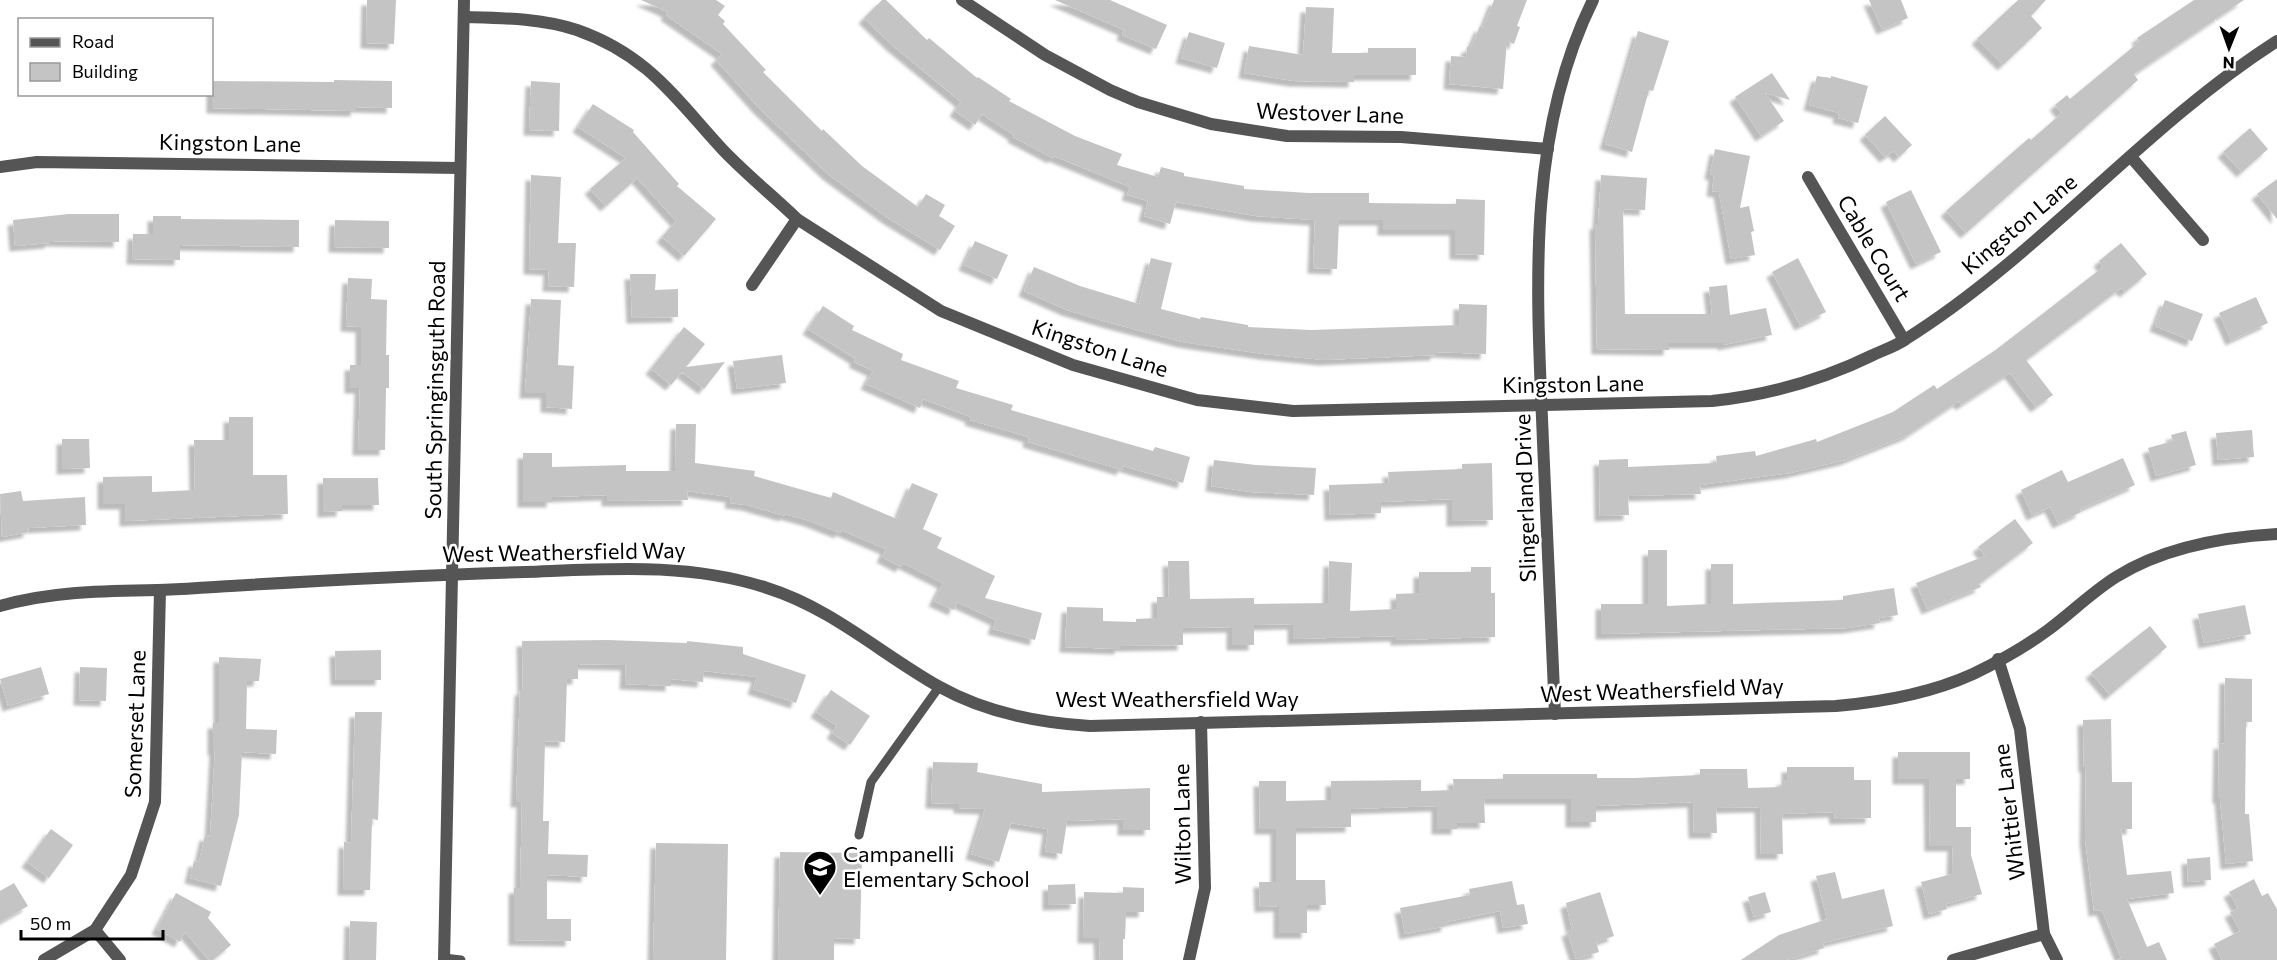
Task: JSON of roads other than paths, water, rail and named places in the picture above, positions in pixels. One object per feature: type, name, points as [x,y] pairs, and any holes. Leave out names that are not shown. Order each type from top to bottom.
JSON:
[{"type":"street","name":"South Springinsguth Road","points":[[444,959],[464,0]]},
{"type":"street","name":"Westover Lane","points":[[962,0],[1045,55],[1110,90],[1138,102],[1211,124],[1287,136],[1401,136],[1548,149]]},
{"type":"street","name":"Slingerland Drive","points":[[1555,714],[1538,246],[1542,189],[1548,149],[1567,64],[1593,0]]},
{"type":"street","name":"Kingston Lane","points":[[464,17],[538,20],[575,30],[616,47],[660,79],[724,151],[797,219],[941,311],[1073,365],[1197,400],[1293,411],[1712,401],[1745,397],[1812,380],[1837,371],[1904,340],[1977,289],[2237,66],[2277,40]]},
{"type":"street","points":[[2132,157],[2203,240]]},
{"type":"street","name":"Kingston Lane","points":[[0,167],[37,162],[460,168]]},
{"type":"street","name":"Cable Court","points":[[1808,177],[1904,340]]},
{"type":"street","points":[[752,285],[797,219]]},
{"type":"street","name":"West Weathersfield Way","points":[[0,606],[90,591],[160,590],[451,574],[649,568],[705,573],[737,579],[787,595],[826,613],[939,687],[1004,713],[1061,724],[1090,726],[1836,706],[1902,697],[1945,685],[1973,674],[2046,632],[2116,577],[2153,559],[2206,542],[2236,536],[2277,534]]},
{"type":"street","name":"Somerset Lane","points":[[44,960],[95,930],[131,874],[155,802],[160,590]]},
{"type":"street","name":"Whittier Lane","points":[[1998,659],[2020,729],[2044,934],[2057,960]]},
{"type":"street","name":"Wilton Lane","points":[[1189,960],[1205,888],[1201,722]]},
{"type":"street","points":[[95,930],[120,960]]},
{"type":"street","points":[[1953,960],[2044,934]]},
{"type":"lane","points":[[859,835],[871,782],[939,687]]},
{"type":"lane","points":[[444,959],[461,960]]},
{"type":"place","name":"Campanelli Elementary School","points":[[820,896]]}]
